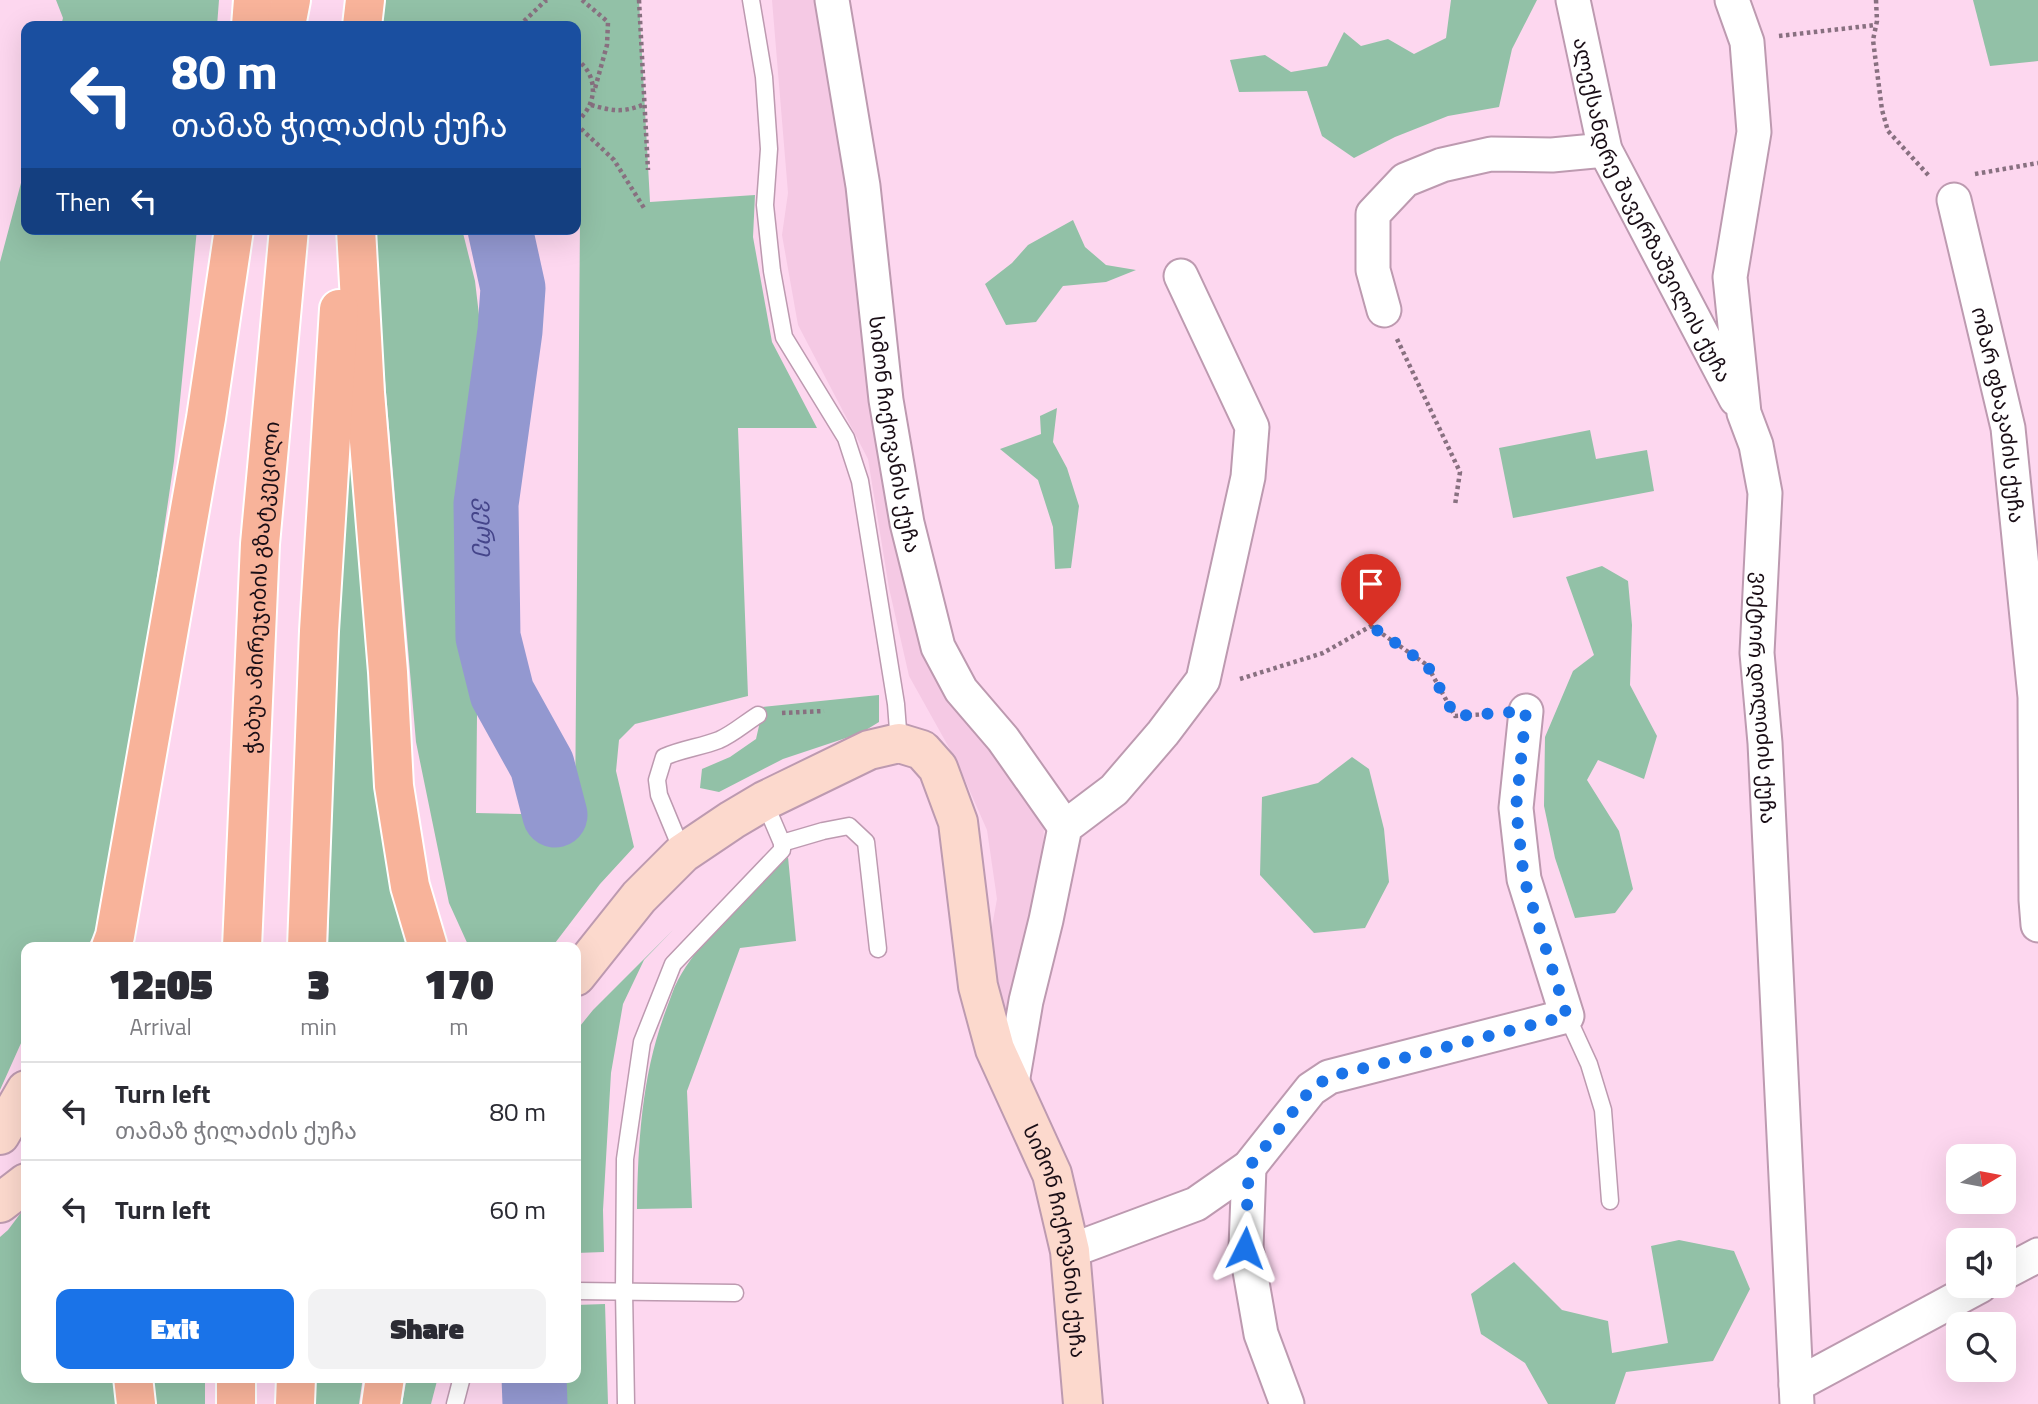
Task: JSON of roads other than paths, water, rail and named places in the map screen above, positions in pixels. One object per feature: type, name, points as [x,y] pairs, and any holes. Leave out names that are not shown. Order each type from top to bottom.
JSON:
[{"type":"main road","points":[[251,21],[253,0]]},
{"type":"main road","points":[[287,21],[291,0]]},
{"type":"main road","points":[[307,21],[309,0]]},
{"type":"main road","points":[[363,21],[365,0]]},
{"type":"main road","name":"ჭაბუა ამირეჯიბის გზატკეცილი","points":[[242,942],[260,544],[288,235]]},
{"type":"main road","points":[[307,942],[319,631],[344,235]]},
{"type":"main road","points":[[356,235],[365,393],[388,673],[394,786],[410,886],[427,942]]},
{"type":"main road","points":[[113,942],[206,418],[235,236]]},
{"type":"main road","points":[[134,1383],[136,1404]]},
{"type":"main road","points":[[236,1383],[236,1404]]},
{"type":"main road","points":[[295,1404],[296,1383]]},
{"type":"main road","points":[[381,1404],[384,1383]]},
{"type":"street","name":"სიმონ ჩიქოვანის ქუჩა","points":[[832,0],[863,186],[886,400],[907,523],[938,647],[961,690],[1003,739],[1065,827]]},
{"type":"street","name":"ალექსანდრე შავერზაშვილის ქუჩა","points":[[1573,0],[1605,150],[1744,413]]},
{"type":"street","name":"ვიქტორ დოლიძის ქუჩა","points":[[1731,0],[1747,42],[1754,132],[1730,277],[1744,413],[1756,446],[1765,493],[1757,653],[1765,743],[1796,1394]]},
{"type":"street","points":[[1384,310],[1373,270],[1373,214],[1405,180],[1442,165],[1491,154],[1552,155],[1605,150]]},
{"type":"street","name":"ომარ ფხაკაძის ქუჩა","points":[[1954,201],[2008,428],[2035,697],[2038,925]]},
{"type":"street","points":[[1012,1083],[1026,1001],[1065,827],[1114,790],[1163,733],[1203,680],[1248,477],[1252,427],[1181,276]]},
{"type":"street","points":[[1070,1251],[1196,1204],[1249,1167],[1311,1089],[1329,1077],[1567,1016],[1524,879],[1516,808],[1526,711]]},
{"type":"street","points":[[581,970],[639,897],[683,853],[764,801],[869,750],[899,743]]},
{"type":"street","name":"სიმონ ჩიქოვანის ქუჩა","points":[[899,743],[922,750],[939,768],[958,822],[978,986],[995,1049],[1052,1174],[1070,1251],[1083,1404]]},
{"type":"street","points":[[0,1135],[21,1099]]},
{"type":"street","points":[[1249,1167],[1245,1248],[1261,1334],[1287,1404]]},
{"type":"street","points":[[0,1203],[21,1187]]},
{"type":"street","points":[[2016,1267],[2038,1255]]},
{"type":"street","points":[[1796,1394],[1960,1298]]},
{"type":"lane","points":[[751,0],[764,76],[769,149],[765,205],[772,271],[785,337],[846,438],[860,481],[896,704],[899,743]]},
{"type":"lane","points":[[683,853],[659,795],[657,780],[664,757],[680,749],[722,739],[758,715]]},
{"type":"lane","points":[[626,1404],[625,1156],[642,1042],[673,964],[712,920],[782,850],[782,843],[764,801]]},
{"type":"lane","points":[[782,843],[823,831],[849,827],[866,842],[878,949]]},
{"type":"lane","points":[[1567,1016],[1589,1064],[1603,1110],[1610,1201]]},
{"type":"lane","points":[[581,1291],[736,1293]]},
{"type":"lane","points":[[455,1404],[460,1383]]},
{"type":"waterway","name":"ვერე","points":[[501,235],[513,288],[510,331],[486,504],[488,637],[502,693],[542,765],[555,815]]},
{"type":"waterway","name":"ვერე","points":[[534,1383],[535,1404]]}]
